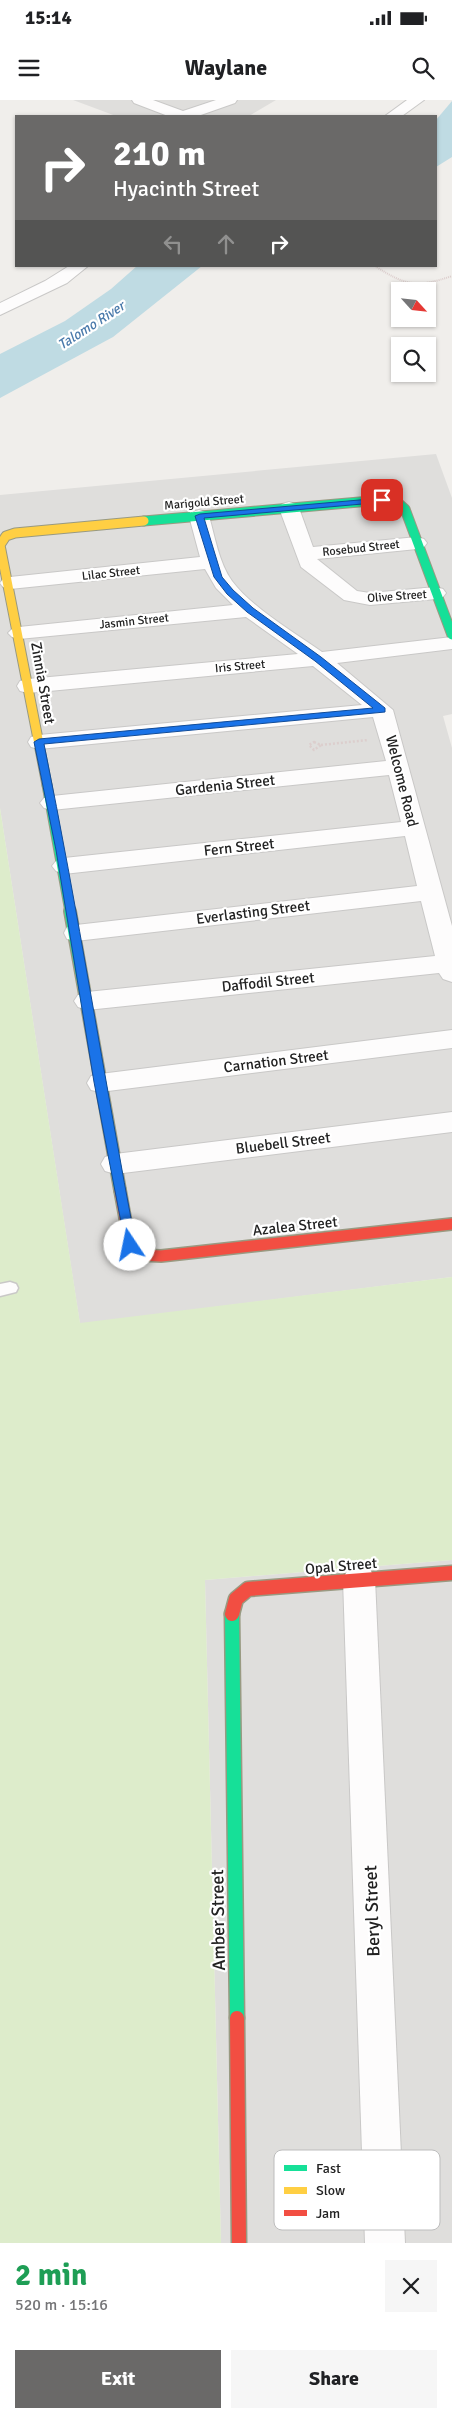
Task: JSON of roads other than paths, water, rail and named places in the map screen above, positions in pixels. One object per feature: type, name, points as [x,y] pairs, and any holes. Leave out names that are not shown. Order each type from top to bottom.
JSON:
[{"type":"street","points":[[140,100],[179,115]]},
{"type":"street","points":[[185,115],[230,100]]},
{"type":"street","points":[[394,115],[417,100]]},
{"type":"street","points":[[0,310],[30,293],[57,282],[79,267]]},
{"type":"street","name":"Marigold Street","points":[[15,533],[382,500],[396,501],[405,509],[417,543]]},
{"type":"street","name":"Olive Street","points":[[289,508],[305,554],[313,569],[351,596],[370,599],[436,593]]},
{"type":"street","points":[[200,516],[212,562],[223,584],[250,610],[318,659],[382,710]]},
{"type":"street","name":"Zinnia Street","points":[[15,533],[6,536],[0,545],[10,583],[28,686],[64,866],[100,1082],[130,1245],[141,1255]]},
{"type":"street","points":[[417,543],[452,635]]},
{"type":"street","name":"Rosebud Street","points":[[305,554],[417,543]]},
{"type":"street","name":"Lilac Street","points":[[10,583],[212,562]]},
{"type":"street","name":"Jasmin Street","points":[[19,632],[250,610]]},
{"type":"street","name":"Iris Street","points":[[28,686],[318,659],[452,643]]},
{"type":"street","points":[[39,742],[382,710]]},
{"type":"street","name":"Welcome Road","points":[[382,710],[451,968]]},
{"type":"street","name":"Gardenia Street","points":[[52,803],[398,767]]},
{"type":"street","name":"Fern Street","points":[[64,866],[414,828]]},
{"type":"street","name":"Everlasting Street","points":[[76,933],[431,892]]},
{"type":"street","name":"Daffodil Street","points":[[87,1001],[451,968]]},
{"type":"street","name":"Carnation Street","points":[[100,1082],[452,1039]]},
{"type":"street","name":"Bluebell Street","points":[[115,1164],[452,1122]]},
{"type":"street","name":"Azalea Street","points":[[141,1255],[161,1256],[452,1224]]},
{"type":"street","name":"Opal Street","points":[[235,1597],[240,1592],[248,1589],[452,1573]]},
{"type":"street","name":"Beryl Street","points":[[359,1579],[381,2150]]},
{"type":"street","name":"Amber Street","points":[[235,1597],[232,1612],[239,2243]]},
{"type":"street","name":"Beryl Street","points":[[384,2230],[385,2243]]},
{"type":"water","points":[[452,101],[452,157],[437,166],[437,119]]},
{"type":"water","name":"Talomo River","points":[[136,267],[201,267],[113,337],[0,398],[0,354],[65,321],[111,289]]}]
